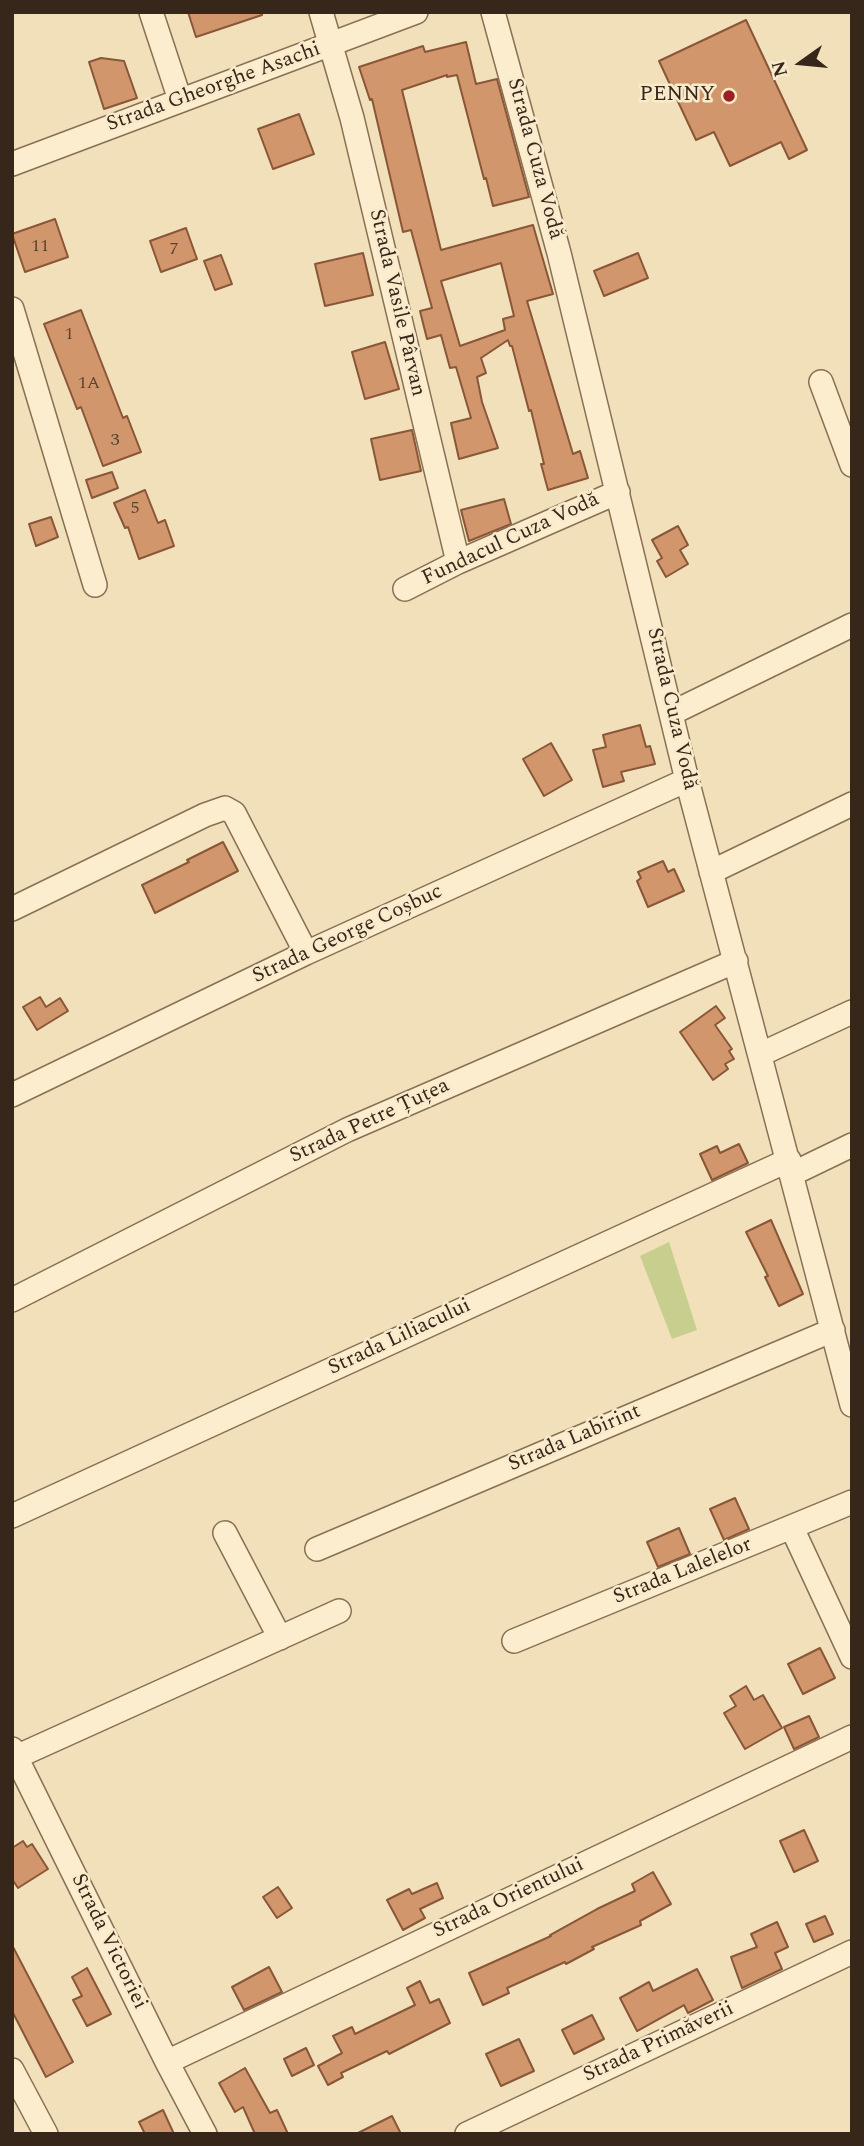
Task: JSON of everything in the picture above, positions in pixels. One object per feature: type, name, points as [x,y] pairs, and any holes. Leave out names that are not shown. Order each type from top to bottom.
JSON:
[{"type":"street","points":[[152,12],[180,100]]},
{"type":"street","name":"Strada Vasile Pârvan","points":[[321,12],[352,118],[458,562]]},
{"type":"street","name":"Strada Gheorghe Asachi","points":[[12,164],[416,12]]},
{"type":"street","name":"Strada Cuza Vodă","points":[[493,12],[559,253],[687,780],[852,1405]]},
{"type":"street","points":[[12,309],[17,340],[95,585]]},
{"type":"street","points":[[821,382],[852,465]]},
{"type":"street","name":"Fundacul Cuza Vodă","points":[[405,589],[458,562],[618,492]]},
{"type":"street","points":[[672,712],[852,625]]},
{"type":"street","name":"Strada George Coșbuc","points":[[12,1095],[306,953],[687,780]]},
{"type":"street","points":[[711,872],[852,804]]},
{"type":"street","points":[[12,909],[205,815],[225,808],[234,813],[306,953]]},
{"type":"street","name":"Strada Petre Țuțea","points":[[12,1300],[347,1130],[736,961]]},
{"type":"street","points":[[761,1054],[852,1012]]},
{"type":"street","name":"Strada Liliacului","points":[[12,1516],[790,1167],[852,1145]]},
{"type":"street","name":"Strada Labirint","points":[[317,1549],[832,1330]]},
{"type":"street","name":"Strada Lalelelor","points":[[514,1641],[852,1502]]},
{"type":"street","points":[[792,1528],[852,1657]]},
{"type":"street","points":[[225,1533],[280,1638]]},
{"type":"street","points":[[14,1753],[339,1611]]},
{"type":"street","name":"Strada Orientului","points":[[167,2062],[852,1737]]},
{"type":"street","name":"Strada Victoriei","points":[[14,1753],[205,2134]]},
{"type":"street","name":"Strada Primăverii","points":[[467,2134],[852,1952]]},
{"type":"street","points":[[12,2070],[46,2134]]},
{"type":"green space","points":[[669,1242],[697,1330],[672,1339],[640,1256]]},
{"type":"building","points":[[188,12],[262,12],[262,15],[196,37]]},
{"type":"building","name":"PENNY","points":[[746,20],[807,150],[789,159],[781,142],[730,166],[714,132],[696,140],[659,61]]},
{"type":"building","points":[[466,42],[476,84],[497,79],[529,197],[493,206],[457,75],[447,75],[402,90],[441,250],[533,225],[553,294],[527,301],[573,454],[580,451],[588,478],[548,490],[531,410],[529,411],[512,346],[508,340],[481,358],[486,373],[477,377],[482,402],[498,448],[459,459],[451,423],[471,418],[456,367],[450,368],[441,335],[427,339],[420,311],[432,308],[411,230],[403,232],[372,99],[370,100],[359,67],[423,46],[425,52]],"holes":[[[501,263],[514,316],[503,319],[505,330],[460,346],[441,281]]]},
{"type":"building","points":[[101,58],[124,61],[137,98],[104,109],[89,62]]},
{"type":"building","points":[[299,114],[314,154],[273,169],[258,129]]},
{"type":"building","points":[[55,219],[68,257],[25,272],[12,234]]},
{"type":"building","points":[[186,228],[197,259],[161,272],[150,241]]},
{"type":"building","points":[[363,253],[373,295],[325,306],[315,264]]},
{"type":"building","points":[[638,253],[648,278],[604,296],[594,271]]},
{"type":"building","points":[[221,255],[232,284],[215,290],[204,261]]},
{"type":"building","points":[[81,310],[123,418],[127,416],[141,452],[103,466],[81,407],[77,409],[44,324]]},
{"type":"building","points":[[385,342],[399,389],[365,399],[352,352]]},
{"type":"building","points":[[412,430],[421,471],[380,480],[371,439]]},
{"type":"building","points":[[112,472],[118,488],[92,498],[86,480]]},
{"type":"building","points":[[145,490],[158,523],[165,520],[174,546],[139,559],[128,527],[125,528],[114,503]]},
{"type":"building","points":[[504,499],[511,524],[469,541],[461,510]]},
{"type":"building","points":[[51,517],[58,537],[36,546],[29,524]]},
{"type":"building","points":[[678,526],[688,545],[680,550],[688,564],[666,577],[657,561],[662,558],[652,540]]},
{"type":"building","points":[[640,725],[646,747],[650,746],[655,764],[621,772],[624,781],[603,787],[593,750],[606,747],[603,735]]},
{"type":"building","points":[[551,743],[572,780],[544,796],[523,759]]},
{"type":"building","points":[[223,842],[238,871],[155,913],[142,885]]},
{"type":"building","points":[[663,861],[668,872],[674,869],[684,891],[648,907],[637,881],[641,878],[638,872]]},
{"type":"building","points":[[40,997],[46,1007],[60,998],[68,1011],[37,1030],[23,1007]]},
{"type":"building","points":[[716,1006],[725,1018],[715,1025],[732,1049],[729,1051],[734,1059],[725,1064],[728,1069],[713,1080],[680,1032]]},
{"type":"building","points":[[739,1144],[748,1163],[712,1180],[700,1154],[717,1146],[720,1153]]},
{"type":"building","points":[[771,1220],[803,1294],[779,1306],[765,1277],[768,1276],[746,1232]]},
{"type":"building","points":[[735,1498],[749,1529],[724,1540],[710,1509]]},
{"type":"building","points":[[679,1528],[690,1554],[658,1567],[647,1542]]},
{"type":"building","points":[[820,1648],[835,1678],[803,1694],[788,1664]]},
{"type":"building","points":[[746,1686],[754,1700],[763,1695],[782,1728],[745,1749],[724,1713],[736,1706],[730,1696]]},
{"type":"building","points":[[809,1716],[819,1737],[794,1749],[784,1727]]},
{"type":"building","points":[[804,1830],[818,1861],[794,1872],[780,1841]]},
{"type":"building","points":[[23,1841],[27,1847],[32,1844],[48,1869],[18,1888],[12,1879],[12,1848]]},
{"type":"building","points":[[653,1872],[671,1904],[640,1921],[641,1925],[592,1947],[594,1949],[566,1964],[565,1962],[507,1988],[509,1993],[483,2005],[469,1973],[551,1936],[635,1891],[632,1884]]},
{"type":"building","points":[[437,1883],[443,1898],[420,1909],[425,1918],[403,1930],[387,1900],[409,1889],[412,1894]]},
{"type":"building","points":[[278,1887],[292,1908],[277,1918],[263,1897]]},
{"type":"building","points":[[825,1916],[833,1934],[814,1942],[806,1924]]},
{"type":"building","points":[[777,1922],[788,1947],[775,1953],[782,1969],[742,1988],[731,1957],[757,1947],[751,1934]]},
{"type":"building","points":[[12,1945],[73,2062],[46,2077],[12,2011]]},
{"type":"building","points":[[269,1967],[282,1992],[244,2010],[232,1987]]},
{"type":"building","points":[[87,1968],[111,2014],[87,2026],[73,2000],[82,1996],[72,1977]]},
{"type":"building","points":[[697,1969],[713,2000],[688,2013],[684,2005],[637,2031],[620,1998],[649,1982],[653,1991]]},
{"type":"building","points":[[420,1981],[430,2003],[439,1999],[450,2023],[389,2054],[387,2051],[341,2073],[343,2077],[328,2085],[318,2066],[342,2053],[333,2036],[352,2027],[355,2034],[415,2005],[407,1988]]},
{"type":"building","points":[[592,2015],[604,2039],[574,2054],[562,2030]]},
{"type":"building","points":[[519,2039],[534,2071],[501,2086],[486,2054]]},
{"type":"building","points":[[306,2048],[314,2065],[292,2076],[284,2059]]},
{"type":"building","points":[[245,2068],[270,2113],[277,2110],[288,2134],[255,2134],[243,2107],[235,2112],[219,2083]]},
{"type":"building","points":[[163,2110],[174,2134],[145,2134],[139,2122]]},
{"type":"building","points":[[392,2116],[401,2134],[356,2134]]},
{"type":"place","name":"PENNY","points":[[729,96]]}]
